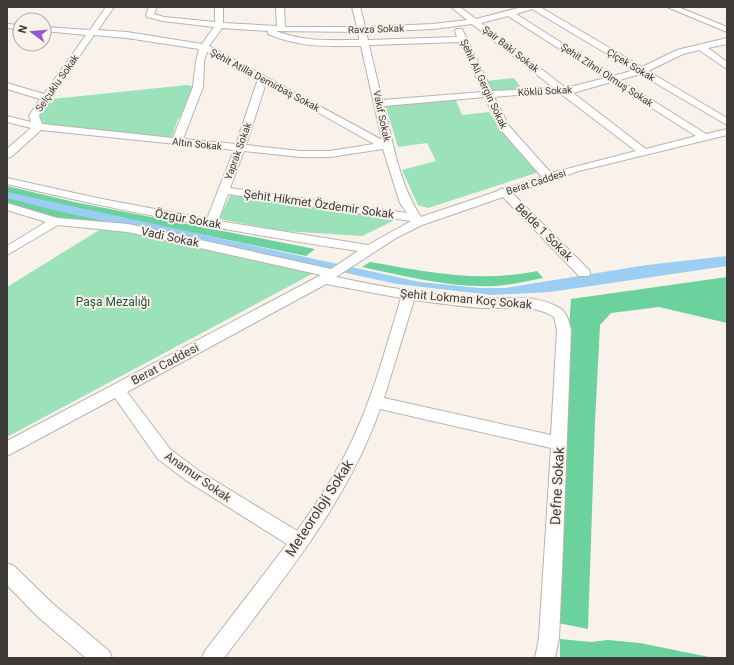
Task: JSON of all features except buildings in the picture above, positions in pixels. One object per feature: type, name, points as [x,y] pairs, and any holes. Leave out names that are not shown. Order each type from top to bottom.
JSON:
[{"type":"street","name":"Selçuklu Sokak","points":[[7,155],[38,127],[34,116],[45,97],[110,7]]},
{"type":"street","name":"Ravza Sokak","points":[[153,7],[150,16],[156,18],[219,26],[281,30],[362,30],[456,24],[476,21],[531,7]]},
{"type":"street","points":[[177,141],[198,87],[200,61],[204,47],[219,26],[219,7]]},
{"type":"street","points":[[280,7],[281,30]]},
{"type":"street","name":"Vakıf Sokak","points":[[356,7],[366,43],[379,103],[386,145],[406,203],[416,220]]},
{"type":"street","name":"Şair Baki Sokak","points":[[455,7],[476,21],[642,151]]},
{"type":"street","name":"Çiçek Sokak","points":[[534,7],[727,122]]},
{"type":"street","points":[[671,7],[727,30]]},
{"type":"street","name":"Şehit Zihni Olmuş Sokak","points":[[509,13],[704,137]]},
{"type":"street","name":"Şehit Ali Gergin Sokak","points":[[456,24],[507,132],[548,177]]},
{"type":"street","name":"Şehit Atilla Demirbaş Sokak","points":[[52,29],[138,36],[204,47],[386,145]]},
{"type":"street","points":[[265,29],[297,42],[366,43],[463,39]]},
{"type":"street","name":"Köklü Sokak","points":[[379,103],[540,90],[565,91],[613,80],[641,71],[674,54],[727,41]]},
{"type":"street","points":[[702,48],[727,66]]},
{"type":"street","name":"Yaprak Sokak","points":[[211,223],[240,148],[263,78]]},
{"type":"street","points":[[7,86],[45,97]]},
{"type":"street","name":"Altın Sokak","points":[[7,119],[38,127],[320,155],[386,145]]},
{"type":"street","name":"Berat Caddesi","points":[[7,449],[328,276],[354,258],[416,220],[548,177],[642,151],[727,132]]},
{"type":"street","name":"Özgür Sokak","points":[[7,181],[83,200],[291,238],[370,248]]},
{"type":"street","name":"Şehit Hikmet Özdemir Sokak","points":[[224,190],[416,220]]},
{"type":"street","name":"Belde 1 Sokak","points":[[504,191],[584,273]]},
{"type":"street","name":"Vadi Sokak","points":[[7,206],[56,221],[128,228],[328,276]]},
{"type":"street","points":[[7,251],[56,221]]},
{"type":"street","name":"Şehit Lokman Koç Sokak","points":[[328,276],[409,295],[483,303],[534,304],[555,310],[560,314]]},
{"type":"street","name":"Meteoroloji Sokak","points":[[212,658],[299,542],[336,486],[353,457],[387,367],[409,295]]},
{"type":"street","name":"Defne Sokak","points":[[545,658],[549,638],[564,330],[560,314]]},
{"type":"street","name":"Anamur Sokak","points":[[117,390],[164,454],[193,476],[299,542]]},
{"type":"street","points":[[374,402],[559,443]]},
{"type":"street","points":[[7,572],[45,610],[102,658]]},
{"type":"green space","points":[[514,78],[522,89],[490,92],[485,81]]},
{"type":"green space","points":[[187,85],[192,86],[187,110],[178,119],[172,137],[46,126],[40,119],[40,115],[52,99]]},
{"type":"green space","points":[[455,98],[462,115],[489,112],[503,133],[539,172],[428,208],[418,205],[402,170],[436,161],[427,143],[398,147],[385,104]]},
{"type":"green space","points":[[7,186],[74,202],[315,249],[306,256],[113,216],[104,225],[68,220],[7,204]]},
{"type":"green space","points":[[231,194],[397,219],[362,236],[283,231],[219,219]]},
{"type":"green space","name":"Paşa Mezalığı","points":[[104,227],[314,273],[7,437],[7,287]]},
{"type":"green space","points":[[370,262],[453,275],[494,276],[537,271],[543,278],[495,286],[462,285],[428,281],[362,267]]},
{"type":"green space","points":[[727,277],[727,323],[659,307],[611,313],[600,325],[588,629],[558,623],[566,374],[571,299]]},
{"type":"green space","points":[[560,639],[591,642],[608,640],[640,643],[714,658],[560,658]]},
{"type":"water","points":[[7,192],[420,282],[479,288],[505,288],[647,265],[727,256],[727,266],[550,292],[492,295],[397,284],[62,212],[7,198]]}]
